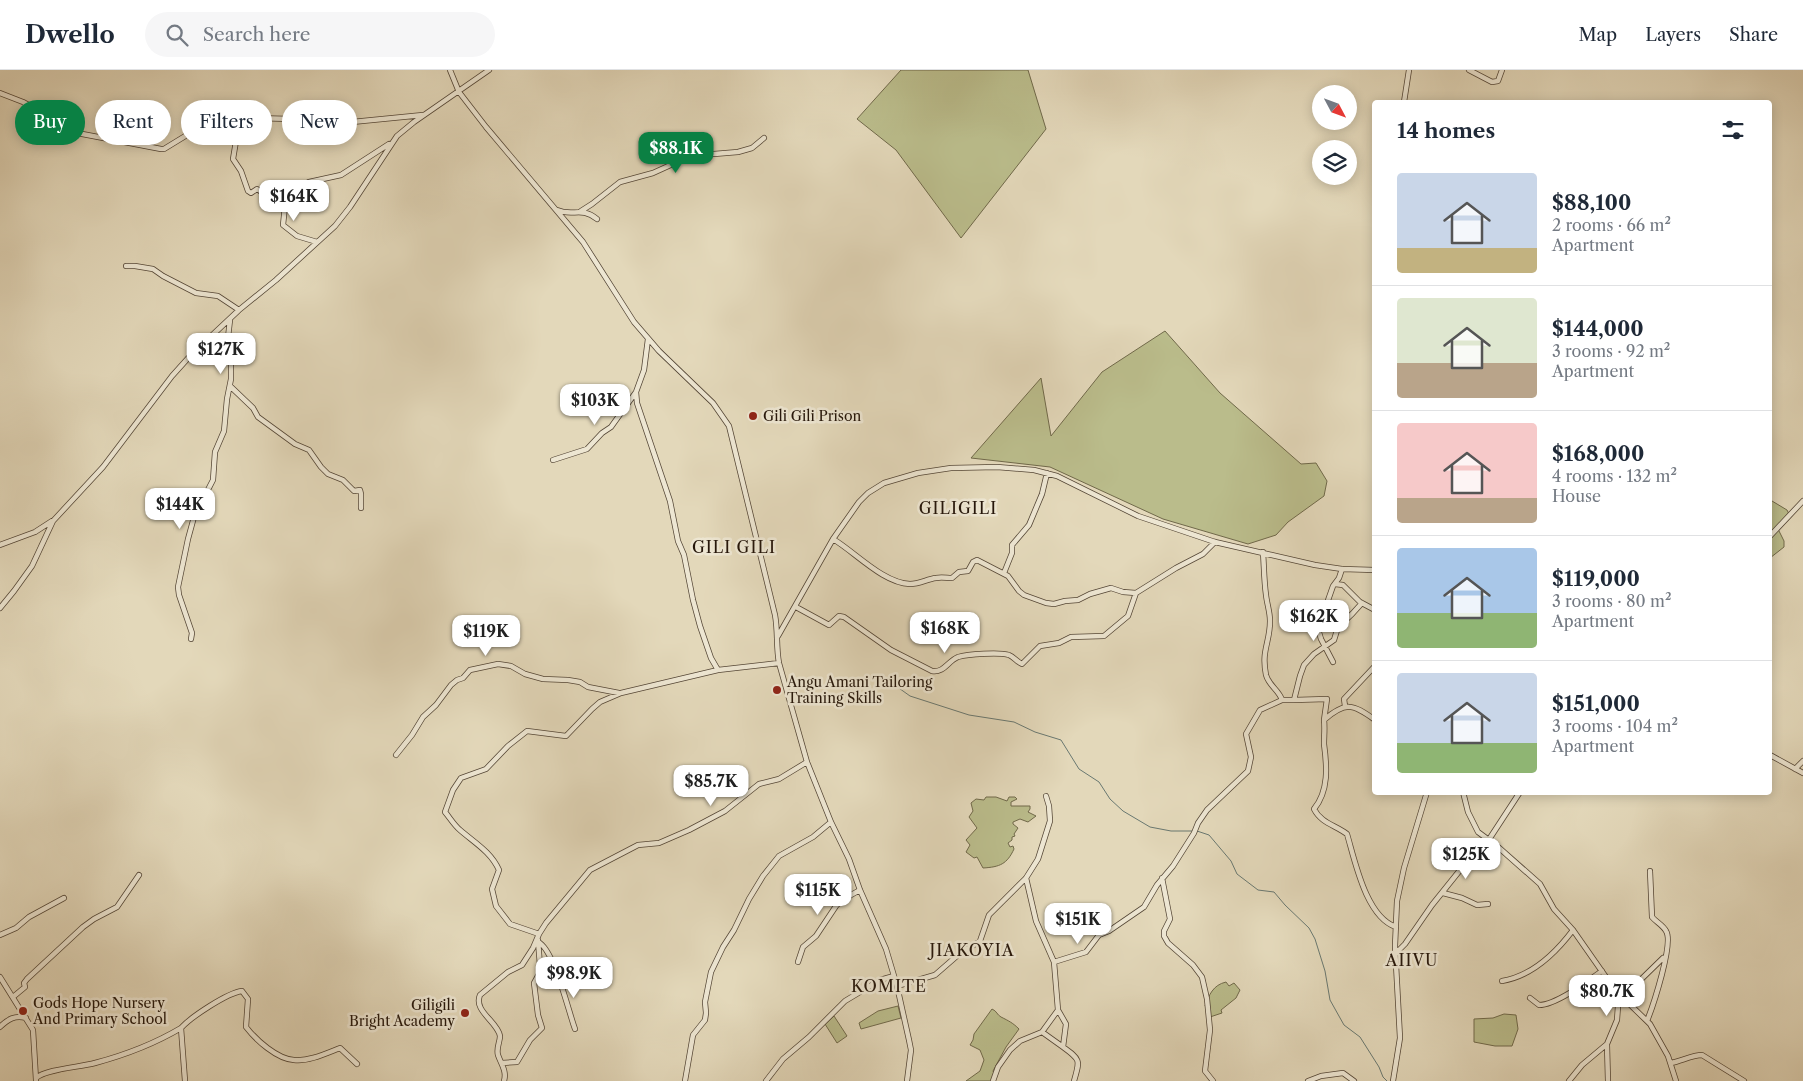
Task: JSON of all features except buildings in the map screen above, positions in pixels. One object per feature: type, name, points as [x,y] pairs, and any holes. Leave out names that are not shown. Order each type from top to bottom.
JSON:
[{"type":"street","points":[[450,70],[459,92],[582,242],[634,322],[648,339],[713,403],[729,426],[775,615],[779,663],[807,762],[831,822],[849,859],[860,890],[880,933],[897,986],[911,1050],[907,1081]]},
{"type":"street","points":[[0,608],[32,566],[54,521],[103,467],[172,376],[239,310],[276,280],[335,226],[350,207],[391,144],[403,130],[489,70]]},
{"type":"street","points":[[1404,100],[1409,70]]},
{"type":"street","points":[[1469,70],[1492,82],[1498,81],[1502,70]]},
{"type":"street","points":[[0,93],[23,102],[77,134],[160,149],[167,147],[181,138]]},
{"type":"street","points":[[272,118],[342,123],[424,115]]},
{"type":"street","points":[[556,210],[568,213],[581,211],[620,182],[653,173],[676,163],[680,158],[689,155],[738,152],[752,148],[764,138]]},
{"type":"street","points":[[283,200],[309,182],[341,174],[391,144]]},
{"type":"street","points":[[235,145],[234,159],[248,191],[252,193],[257,189],[269,197],[283,200]]},
{"type":"street","points":[[283,200],[285,206],[283,225],[297,236],[317,242]]},
{"type":"street","points":[[581,211],[597,218]]},
{"type":"street","points":[[126,266],[153,269],[196,293],[218,296],[239,310]]},
{"type":"street","points":[[191,639],[192,633],[178,587],[194,516],[213,480],[215,452],[224,431],[230,386],[231,362],[228,346],[230,320]]},
{"type":"street","points":[[553,460],[587,449],[602,433],[612,427],[636,392],[644,370],[648,339]]},
{"type":"street","points":[[230,386],[253,408],[258,417],[264,422],[295,444],[309,450],[321,468],[328,474],[343,480],[354,491],[360,490],[361,508]]},
{"type":"street","points":[[636,392],[641,416],[670,501],[678,541],[684,555],[700,626],[711,658],[718,670]]},
{"type":"street","points":[[778,636],[833,539],[868,492],[884,483],[918,473],[951,468],[997,468],[1034,470],[1047,473],[1058,476],[1138,516],[1214,542],[1342,569],[1372,570]]},
{"type":"street","points":[[1004,573],[1012,553],[1012,545],[1030,525],[1042,494],[1047,473]]},
{"type":"street","points":[[1772,534],[1803,501]]},
{"type":"street","points":[[0,545],[35,532],[54,521]]},
{"type":"street","points":[[833,539],[883,574],[904,583],[916,584],[936,578],[952,578],[960,572],[968,572],[973,562],[977,560],[1004,573],[1024,595],[1054,604],[1082,599],[1090,594],[1111,588],[1123,592],[1136,593],[1203,554],[1214,542]]},
{"type":"street","points":[[1263,552],[1270,619],[1264,652],[1264,664],[1269,683],[1282,700]]},
{"type":"street","points":[[1333,662],[1319,636],[1318,628],[1342,569]]},
{"type":"street","points":[[1335,584],[1343,585],[1362,603],[1372,608]]},
{"type":"street","points":[[796,607],[829,625],[839,616],[844,617],[891,650],[927,669],[937,672],[960,656],[1008,655],[1022,664],[1040,646],[1059,643],[1071,637],[1104,636],[1128,616],[1136,593]]},
{"type":"street","points":[[1294,700],[1302,670],[1312,656],[1334,640],[1338,626],[1362,603]]},
{"type":"street","points":[[574,1029],[554,964],[544,946],[538,938],[510,924],[494,903],[492,889],[499,870],[495,861],[486,851],[460,830],[444,812],[453,790],[461,778],[486,769],[524,732],[530,730],[566,736],[600,702],[621,693],[718,670],[779,663]]},
{"type":"street","points":[[396,756],[423,717],[457,680],[463,678],[470,670],[498,664],[511,666],[525,674],[543,679],[580,682],[588,687],[621,693]]},
{"type":"street","points":[[1345,706],[1344,699],[1372,669]]},
{"type":"street","points":[[1054,962],[1086,952],[1099,935],[1109,931],[1144,907],[1194,833],[1206,810],[1248,771],[1251,757],[1246,734],[1260,710],[1282,700],[1327,699],[1324,720],[1325,789],[1314,809],[1331,826],[1347,834],[1355,864],[1372,905],[1383,920],[1396,928]]},
{"type":"street","points":[[1324,720],[1338,708],[1345,706],[1361,711],[1372,718]]},
{"type":"street","points":[[1772,756],[1803,772]]},
{"type":"street","points":[[1795,768],[1803,761]]},
{"type":"street","points":[[504,1081],[505,1072],[498,1054],[499,1034],[480,1007],[478,1000],[480,996],[508,972],[522,965],[565,899],[590,870],[638,845],[660,843],[689,830],[725,811],[759,784],[779,779],[807,762]]},
{"type":"street","points":[[1393,1081],[1400,1038],[1396,954],[1399,889],[1426,795]]},
{"type":"street","points":[[1464,795],[1475,828],[1536,881],[1615,990],[1647,1020],[1664,1047],[1676,1081]]},
{"type":"street","points":[[1396,954],[1405,944],[1423,916],[1477,850],[1488,841],[1518,795]]},
{"type":"street","points":[[897,986],[935,975],[958,955],[976,945],[980,940],[989,915],[1026,878],[1038,859],[1047,831],[1050,810],[1046,796]]},
{"type":"street","points":[[685,1081],[693,1035],[705,1020],[705,1002],[711,972],[749,899],[763,876],[780,856],[813,837],[831,822]]},
{"type":"street","points":[[1647,1020],[1660,983],[1668,935],[1666,930],[1652,917],[1650,871]]},
{"type":"street","points":[[13,998],[25,987],[24,983],[27,979],[64,942],[94,919],[120,905],[139,875]]},
{"type":"street","points":[[1026,878],[1036,921],[1054,962],[1058,1010],[1066,1024],[1063,1047]]},
{"type":"street","points":[[1162,878],[1170,919],[1164,936],[1168,943],[1193,965],[1202,977],[1210,1021],[1205,1071],[1213,1081]]},
{"type":"street","points":[[798,962],[803,947],[816,936],[836,906],[842,900],[860,890]]},
{"type":"street","points":[[1442,893],[1462,898],[1477,906],[1488,904]]},
{"type":"street","points":[[0,935],[16,928],[29,917],[64,898]]},
{"type":"street","points":[[1502,981],[1517,978],[1532,970],[1552,953],[1572,930]]},
{"type":"street","points":[[502,1063],[517,1062],[530,1040],[542,1028],[538,1015],[534,982],[540,966],[538,938]]},
{"type":"street","points":[[1623,997],[1664,957]]},
{"type":"street","points":[[1530,998],[1539,1005],[1547,1004],[1571,992],[1602,971]]},
{"type":"street","points":[[766,1081],[783,1059],[810,1037],[844,1001],[880,980],[894,976]]},
{"type":"street","points":[[0,977],[33,1031],[36,1080]]},
{"type":"street","points":[[1607,1080],[1607,1044],[1617,1020],[1618,1006],[1615,990]]},
{"type":"street","points":[[36,1080],[44,1073],[94,1064],[144,1047],[181,1028],[219,1000],[234,992],[242,991],[248,999],[246,1027],[263,1045],[292,1060],[307,1059],[340,1048],[357,1064]]},
{"type":"street","points":[[993,1081],[998,1067],[1016,1044],[1042,1032],[1058,1010]]},
{"type":"street","points":[[0,1027],[16,1016],[26,1018]]},
{"type":"street","points":[[181,1028],[185,1081]]},
{"type":"street","points":[[1042,1032],[1077,1058],[1078,1069],[1074,1081]]},
{"type":"street","points":[[1569,1081],[1582,1065],[1607,1044]]},
{"type":"street","points":[[1671,1063],[1702,1055],[1744,1081]]},
{"type":"street","points":[[1308,1081],[1321,1076],[1343,1073],[1354,1081]]},
{"type":"green space","points":[[901,70],[1028,70],[1046,129],[961,238],[896,150],[857,119]]},
{"type":"green space","points":[[1165,331],[1220,393],[1301,464],[1316,463],[1327,481],[1324,496],[1288,522],[1276,535],[1248,544],[1163,519],[1050,467],[971,458],[1041,378],[1051,436],[1102,372]]},
{"type":"green space","points":[[1772,501],[1787,510],[1789,514],[1778,529],[1784,541],[1784,547],[1772,556]]},
{"type":"green space","points":[[986,797],[996,797],[1007,801],[1009,797],[1015,797],[1017,799],[1011,802],[1011,806],[1030,806],[1028,812],[1036,816],[1028,822],[1020,819],[1013,822],[1018,828],[1014,834],[1015,836],[1008,843],[1014,849],[1011,854],[1002,864],[983,868],[977,857],[974,858],[966,852],[970,845],[966,840],[977,828],[969,817],[973,811],[971,803],[976,799],[984,800]]},
{"type":"green space","points":[[1226,982],[1229,986],[1234,983],[1240,990],[1236,998],[1221,1010],[1222,1013],[1210,1017],[1210,1009],[1205,1006],[1208,998],[1218,985]]},
{"type":"green space","points":[[898,1006],[901,1018],[861,1029],[859,1023],[878,1011]]},
{"type":"green space","points":[[992,1009],[1019,1029],[1006,1047],[993,1071],[995,1076],[992,1081],[966,1081],[980,1071],[984,1060],[980,1050],[970,1045],[974,1034]]},
{"type":"green space","points":[[1504,1014],[1516,1015],[1518,1029],[1512,1046],[1495,1046],[1474,1042],[1474,1019],[1493,1018]]},
{"type":"green space","points":[[834,1016],[847,1036],[837,1043],[825,1024]]},
{"type":"waterway","points":[[896,686],[910,696],[969,715],[1014,722],[1035,732],[1061,740],[1079,769],[1099,782],[1110,799],[1123,811],[1150,827],[1171,831],[1193,831]]},
{"type":"waterway","points":[[1197,831],[1209,835],[1231,861],[1237,874],[1258,890],[1274,892],[1309,928],[1315,939],[1325,971],[1330,1000],[1344,1025],[1360,1037],[1387,1081]]},
{"type":"place","name":"Gili Gili Prison","points":[[753,416]]},
{"type":"place","name":"Angu Amani Tailoring Training Skills","points":[[777,690]]},
{"type":"place","name":"Gods Hope Nursery And Primary School","points":[[23,1011]]},
{"type":"place","name":"Giligili Bright Academy","points":[[465,1013]]},
{"type":"district","name":"GILIGILI","points":[[958,508]]},
{"type":"district","name":"GILI GILI","points":[[734,547]]},
{"type":"district","name":"JIAKOYIA","points":[[972,950]]},
{"type":"district","name":"AIIVU","points":[[1412,960]]},
{"type":"district","name":"KOMITE","points":[[889,986]]}]
